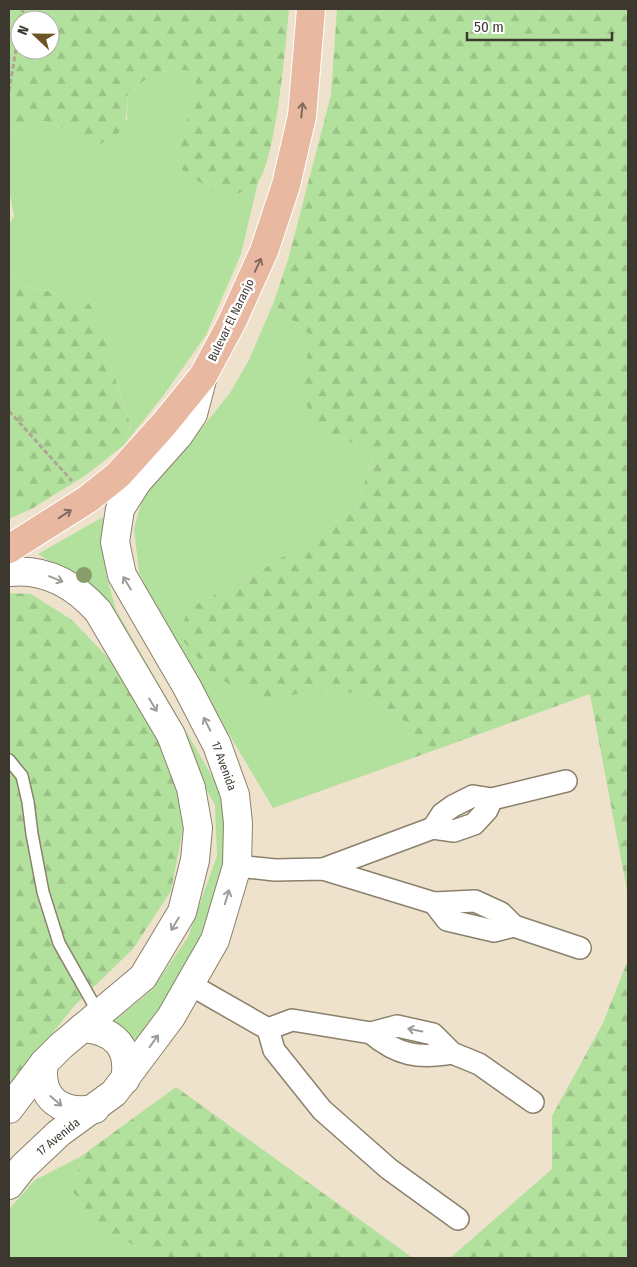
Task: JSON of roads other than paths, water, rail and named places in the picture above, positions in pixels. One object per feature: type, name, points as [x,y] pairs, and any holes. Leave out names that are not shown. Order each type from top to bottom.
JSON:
[{"type":"main road","name":"Bulevar El Naranjo","points":[[9,549],[88,499],[118,475],[164,424],[203,376],[232,322],[264,251],[286,185],[302,116],[311,9]]},
{"type":"main road","name":"17 Avenida","points":[[9,1185],[23,1167],[59,1133],[95,1109],[114,1093],[171,1017],[215,940],[237,866],[238,822],[234,795],[217,745],[187,686],[122,575],[115,542],[120,509],[136,482],[178,436],[193,414],[203,376]]},
{"type":"main road","points":[[9,572],[24,570],[57,578],[84,596],[98,611],[171,735],[192,788],[198,828],[195,860],[182,912],[142,977],[44,1063],[9,1110]]},
{"type":"main road","points":[[91,1021],[98,1030],[110,1035],[119,1044],[125,1055],[127,1068],[125,1080]]},
{"type":"main road","points":[[44,1063],[42,1078],[45,1089],[52,1099],[72,1110],[95,1109]]},
{"type":"street","points":[[323,870],[433,828],[442,814],[473,796],[492,798],[566,781]]},
{"type":"street","points":[[237,866],[275,870],[323,870],[434,903],[447,920],[494,931],[514,926],[580,948]]},
{"type":"street","points":[[191,985],[268,1029],[274,1050],[322,1110],[389,1169],[458,1219]]},
{"type":"street","points":[[268,1029],[292,1020],[371,1033],[386,1046],[406,1054],[432,1056],[452,1053],[479,1064],[534,1102]]},
{"type":"lane","points":[[9,760],[22,776],[43,892],[58,943],[91,1021]]}]
